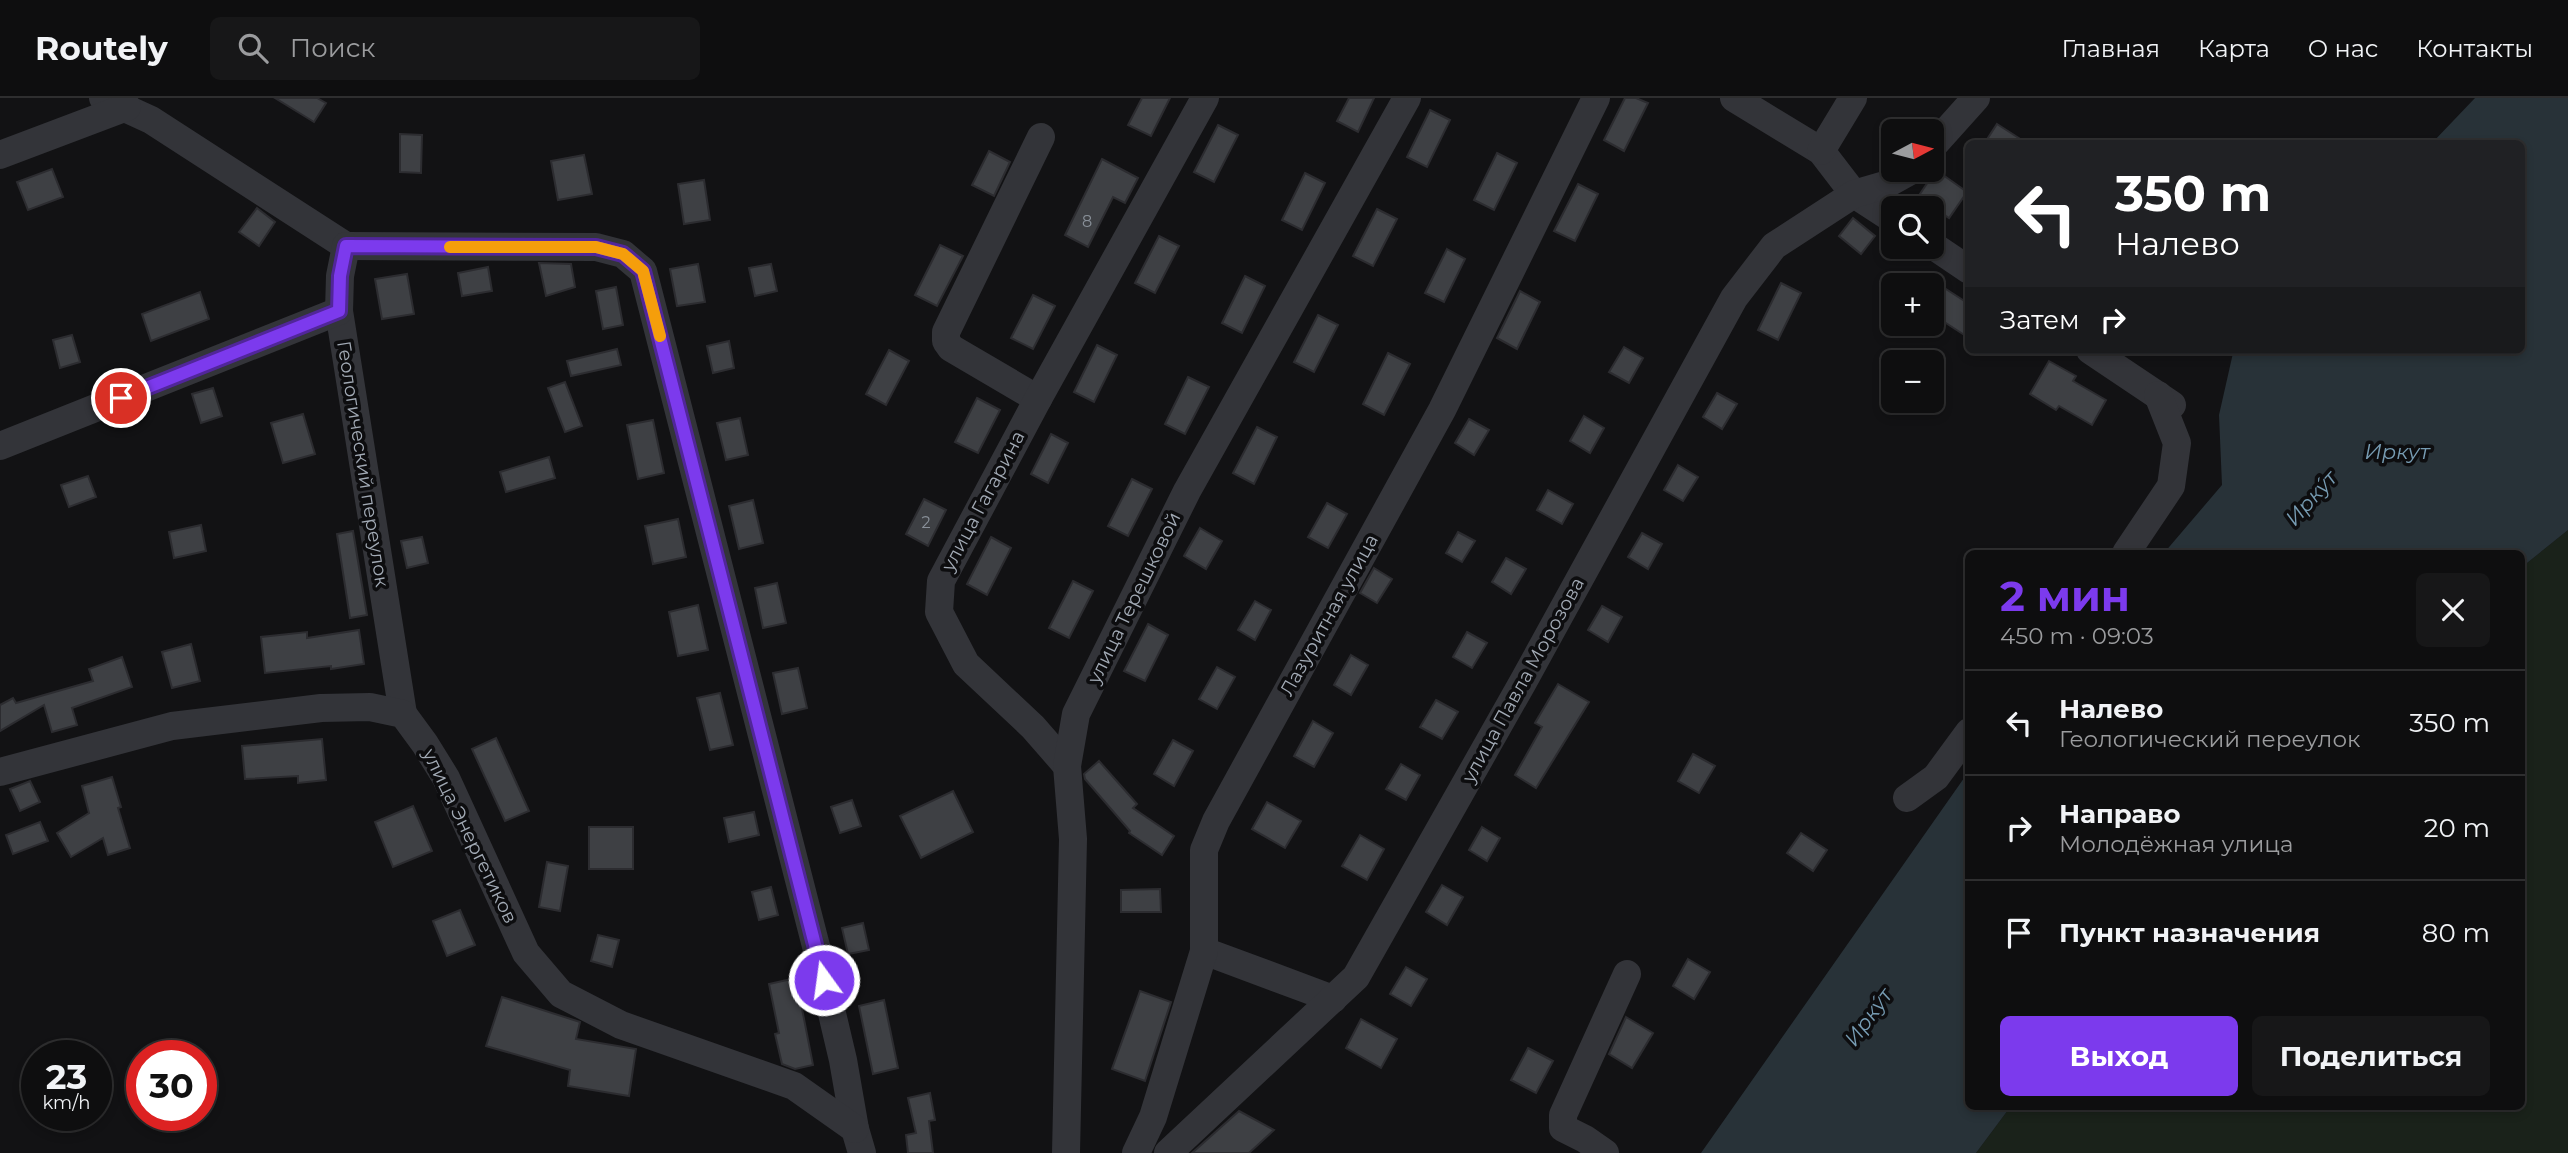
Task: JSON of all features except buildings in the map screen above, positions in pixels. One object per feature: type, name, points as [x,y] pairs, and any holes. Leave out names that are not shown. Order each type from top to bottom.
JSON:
[{"type":"street","name":"улица Гагарина","points":[[1067,766],[1033,727],[966,664],[939,612],[941,580],[1205,98]]},
{"type":"street","name":"улица Терешковой","points":[[1066,1153],[1073,839],[1067,766],[1076,714],[1187,491],[1407,98]]},
{"type":"street","name":"Лазуритная улица","points":[[1136,1153],[1153,1117],[1205,951],[1204,850],[1216,821],[1442,410],[1595,98]]},
{"type":"street","points":[[1734,98],[1821,151],[1854,194],[1881,212]]},
{"type":"street","points":[[1821,151],[1853,98]]},
{"type":"street","points":[[1944,134],[1976,98]]},
{"type":"street","points":[[0,155],[115,102],[196,148],[346,246],[596,247],[623,254],[643,271],[818,954],[843,1060],[858,1141]]},
{"type":"street","points":[[1038,399],[951,348],[946,341],[946,332],[1041,137]]},
{"type":"street","name":"улица Павла Морозова","points":[[1168,1153],[1356,976],[1734,298],[1774,246],[1854,194],[1890,182]]},
{"type":"street","name":"Геологический переулок","points":[[346,246],[340,276],[339,311],[403,714]]},
{"type":"street","points":[[1944,253],[1965,267]]},
{"type":"street","points":[[0,446],[339,311]]},
{"type":"street","points":[[2096,354],[2183,412]]},
{"type":"street","points":[[2128,550],[2171,486],[2177,443],[2158,395]]},
{"type":"street","points":[[0,772],[172,726],[321,708],[370,707],[403,714]]},
{"type":"street","name":"улица Энергетиков","points":[[403,714],[446,778],[526,953],[561,994],[621,1026],[793,1086],[858,1141]]},
{"type":"street","points":[[1907,797],[1936,777],[1965,737]]},
{"type":"street","points":[[1205,951],[1333,999]]},
{"type":"street","points":[[1605,1153],[1563,1128],[1563,1115],[1626,974]]},
{"type":"shaded area","points":[[2568,530],[2568,1153],[1976,1153],[2008,1110],[2525,1110],[2525,565]]},
{"type":"water","name":"Иркут","points":[[2475,98],[2568,98],[2568,530],[2525,565],[2525,550],[2167,550],[2222,485],[2219,415],[2233,354],[2525,354],[2525,140],[2435,140]]},
{"type":"water","name":"Ирку́т","points":[[1965,777],[1965,1110],[2008,1110],[1976,1153],[1701,1153]]},
{"type":"slow traffic","points":[[450,247],[596,247],[623,254],[643,271],[660,336]]},
{"type":"route","points":[[121,398],[339,311],[340,276],[346,246],[596,247],[623,254],[643,271],[824,980]]}]
